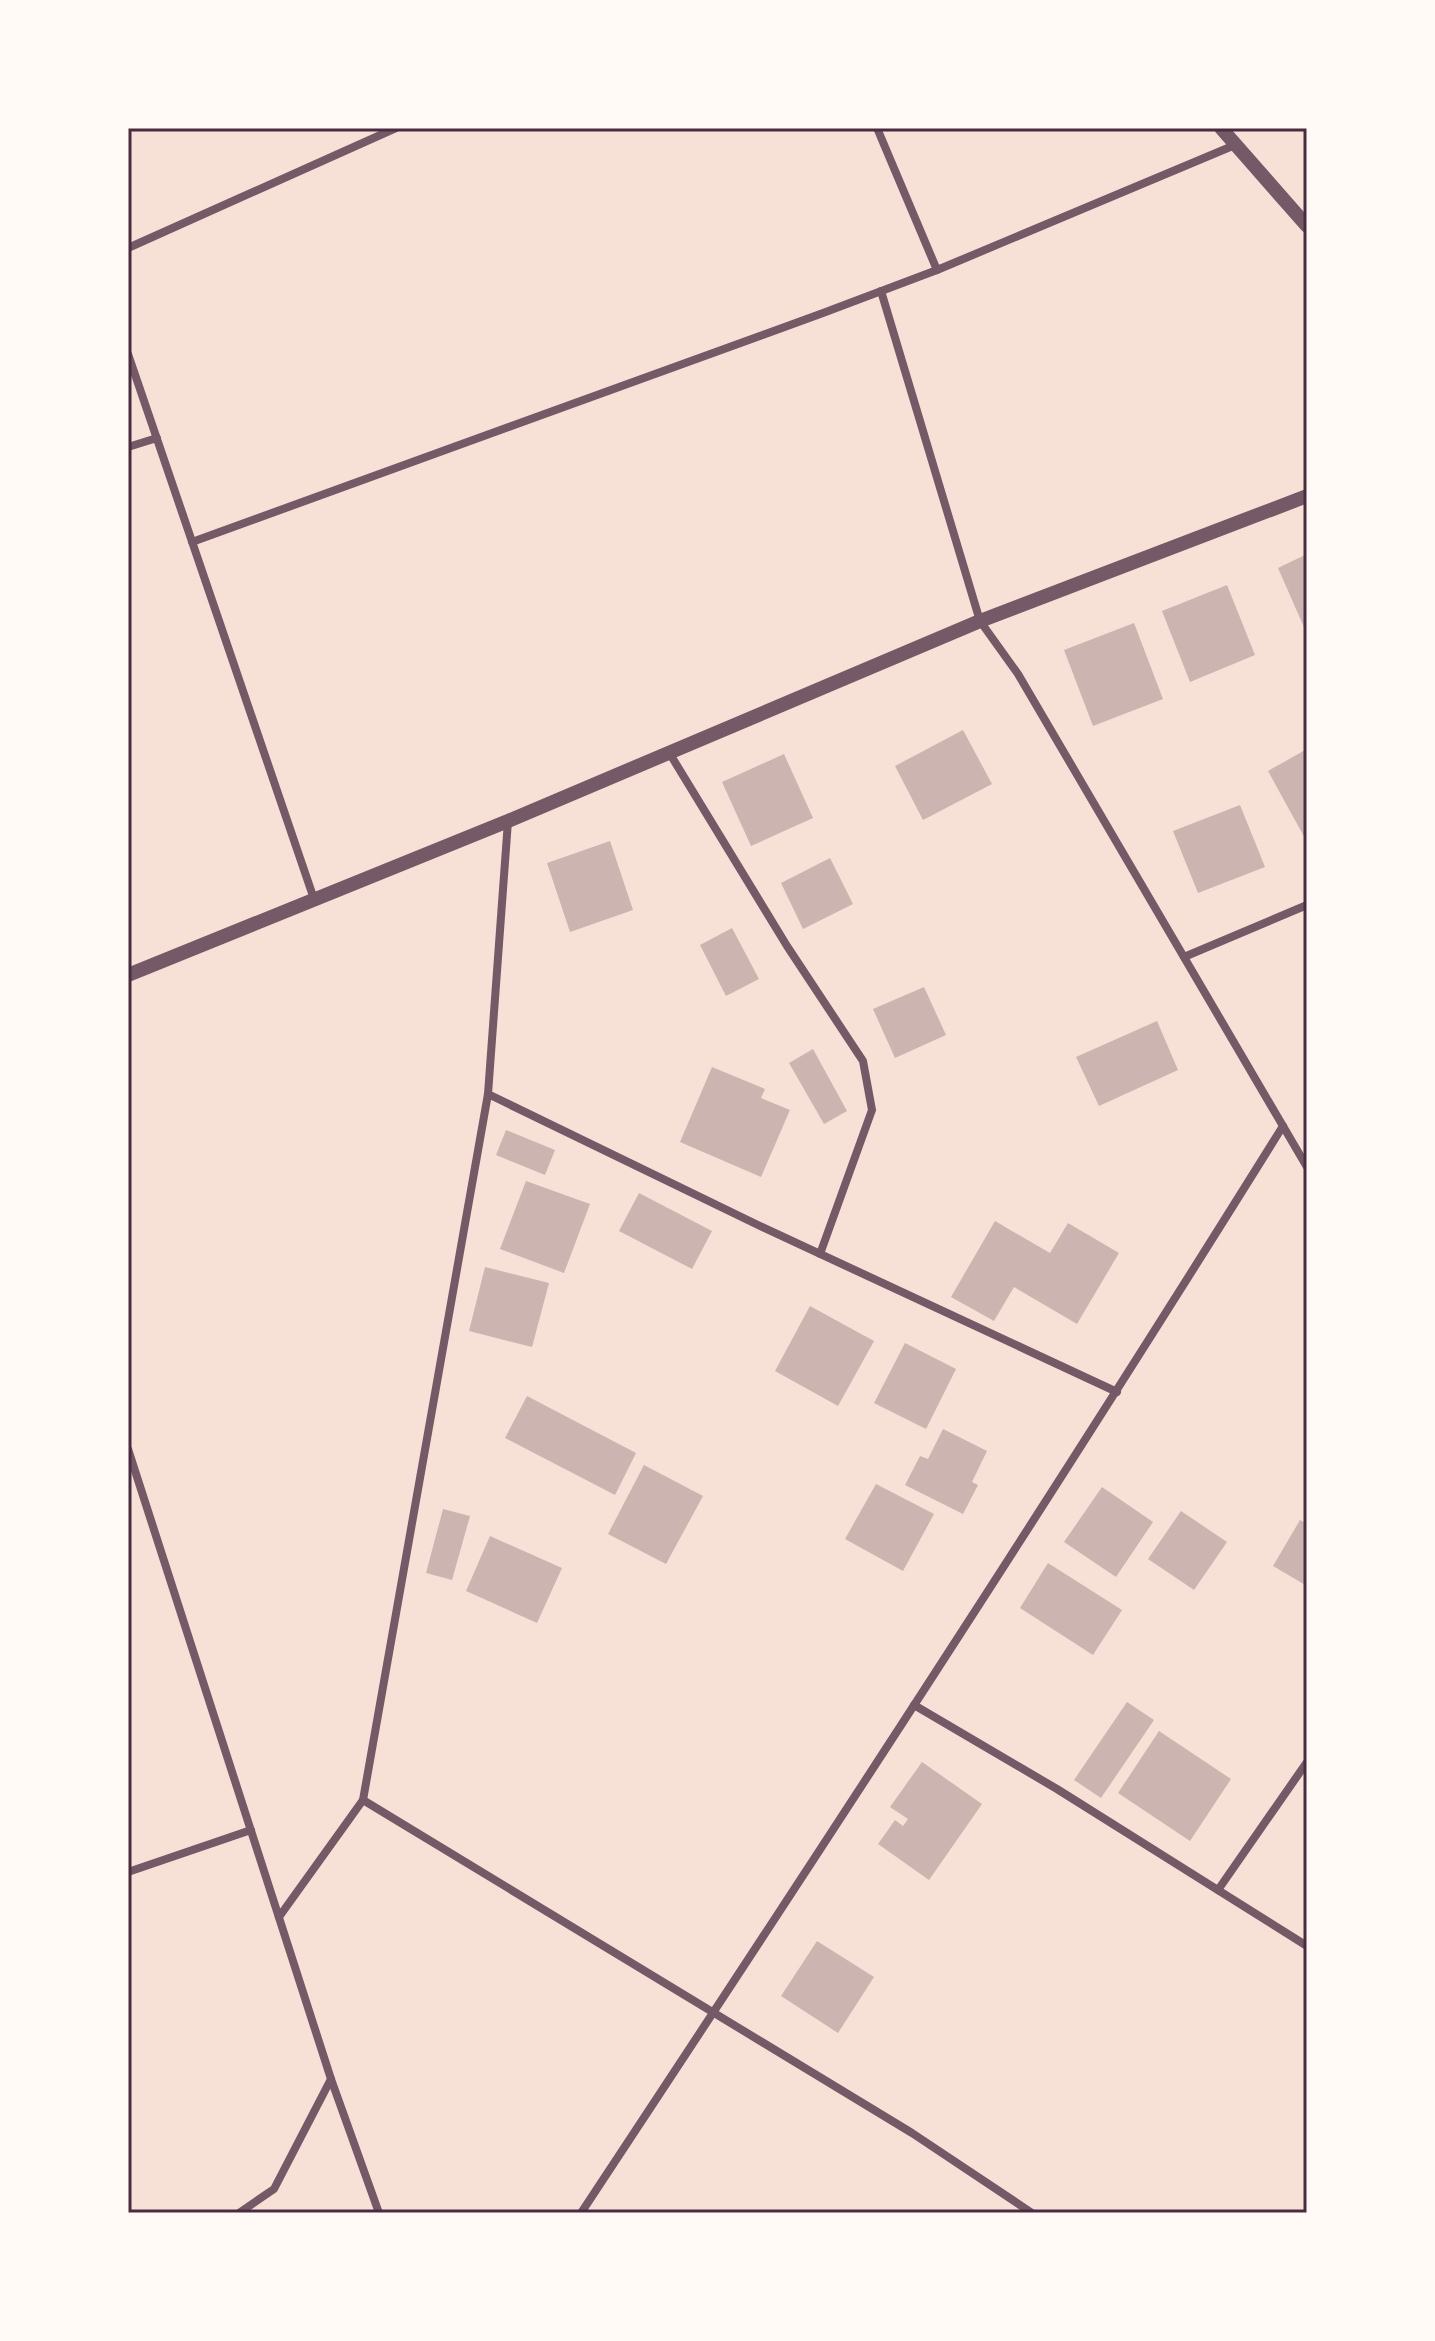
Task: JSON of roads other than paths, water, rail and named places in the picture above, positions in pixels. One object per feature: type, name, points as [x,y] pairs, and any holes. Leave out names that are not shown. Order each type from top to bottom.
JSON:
[{"type":"street","points":[[128,248],[396,128]]},
{"type":"street","points":[[877,128],[937,270]]},
{"type":"street","points":[[1221,128],[1307,226]]},
{"type":"street","points":[[192,542],[937,270],[1235,145]]},
{"type":"street","points":[[881,291],[980,621],[1018,674],[1307,1167]]},
{"type":"street","points":[[128,354],[314,899]]},
{"type":"street","points":[[128,447],[157,438]]},
{"type":"street","points":[[128,975],[670,754],[980,621],[1307,496]]},
{"type":"street","points":[[670,754],[787,946],[863,1061],[872,1110],[820,1254]]},
{"type":"street","points":[[279,1917],[363,1800],[488,1094],[508,821]]},
{"type":"street","points":[[1184,957],[1307,905]]},
{"type":"street","points":[[488,1094],[820,1254],[1117,1392]]},
{"type":"street","points":[[581,2213],[1117,1392],[1283,1126]]},
{"type":"street","points":[[128,1449],[331,2079],[379,2213]]},
{"type":"street","points":[[914,1705],[1057,1789],[1307,1946]]},
{"type":"street","points":[[1218,1890],[1307,1762]]},
{"type":"street","points":[[363,1800],[912,2133],[1032,2213]]},
{"type":"street","points":[[128,1872],[251,1830]]},
{"type":"street","points":[[239,2213],[274,2189],[331,2079]]}]
